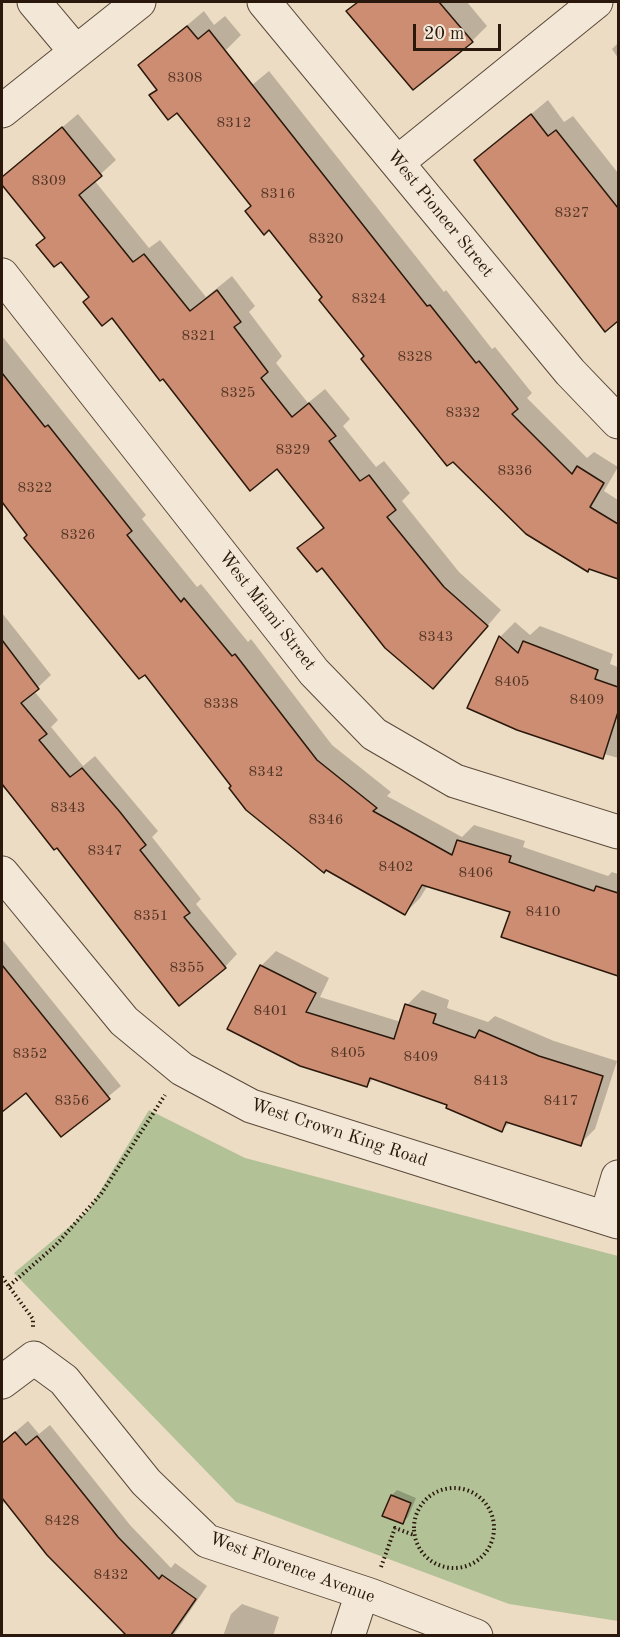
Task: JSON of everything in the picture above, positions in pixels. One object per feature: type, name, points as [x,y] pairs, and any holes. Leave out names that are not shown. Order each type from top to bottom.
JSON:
[{"type":"street","points":[[34,2],[76,52]]},
{"type":"street","points":[[2,111],[139,2]]},
{"type":"street","name":"West Pioneer Street","points":[[264,2],[570,372],[618,422]]},
{"type":"street","points":[[398,162],[596,2]]},
{"type":"street","name":"West Miami Street","points":[[2,275],[314,672],[375,734],[455,781],[618,832]]},
{"type":"street","name":"West Crown King Road","points":[[2,873],[124,1021],[182,1069],[250,1106],[612,1220]]},
{"type":"street","points":[[612,1220],[618,1176]]},
{"type":"street","points":[[2,1382],[34,1358]]},
{"type":"street","name":"West Florence Avenue","points":[[34,1358],[64,1380],[146,1482],[207,1541],[366,1594],[476,1635]]},
{"type":"street","points":[[348,1635],[366,1594]]},
{"type":"path","points":[[9,1286],[56,1245],[101,1194],[182,1069]]},
{"type":"path","points":[[2,1277],[33,1319],[34,1358]]},
{"type":"path","points":[[464,1488],[474,1493],[483,1500],[494,1520],[492,1543],[477,1561],[467,1566],[444,1567],[433,1562],[417,1546],[414,1535],[417,1512],[423,1502],[441,1489],[464,1488]]},
{"type":"path","points":[[366,1594],[395,1528],[414,1535]]},
{"type":"green space","points":[[149,1110],[245,1158],[618,1256],[618,1621],[509,1604],[236,1502],[14,1273],[88,1211]]},
{"type":"building","points":[[358,2],[439,2],[473,42],[413,90],[346,11]]},
{"type":"building","points":[[187,26],[198,39],[209,30],[427,306],[430,305],[476,363],[479,361],[518,409],[512,414],[572,474],[577,466],[604,483],[590,507],[618,524],[618,579],[589,569],[588,572],[526,534],[453,462],[447,466],[361,359],[364,356],[319,300],[322,297],[269,230],[264,235],[245,211],[251,206],[177,113],[168,120],[149,95],[157,90],[138,65]]},
{"type":"building","points":[[531,114],[548,136],[556,130],[618,208],[618,321],[605,332],[474,160]]},
{"type":"building","points":[[62,127],[102,176],[79,195],[133,262],[144,254],[190,311],[217,290],[241,322],[234,327],[268,372],[261,378],[292,417],[309,403],[336,436],[329,441],[360,481],[369,475],[396,510],[387,517],[444,587],[488,626],[433,689],[385,648],[322,568],[317,572],[297,548],[324,528],[277,469],[250,491],[163,379],[160,381],[112,318],[102,326],[83,302],[89,297],[61,262],[54,267],[36,245],[45,238],[2,185],[2,177]]},
{"type":"building","points":[[2,373],[45,427],[48,425],[132,531],[127,535],[181,602],[184,598],[232,656],[235,654],[317,760],[377,808],[373,811],[452,855],[457,840],[511,856],[509,862],[594,891],[596,886],[618,893],[618,976],[501,937],[510,912],[422,885],[405,915],[326,870],[324,873],[246,810],[229,788],[231,786],[145,675],[139,679],[24,538],[27,535],[2,502]]},
{"type":"building","points":[[499,636],[518,653],[523,641],[598,670],[595,679],[618,687],[618,712],[603,759],[517,730],[467,708]]},
{"type":"building","points":[[2,640],[39,689],[21,703],[47,734],[39,740],[70,777],[82,768],[120,812],[146,845],[140,850],[190,913],[184,917],[226,968],[179,1006],[57,848],[54,850],[2,784]]},
{"type":"building","points":[[2,965],[110,1099],[61,1137],[26,1093],[2,1112]]},
{"type":"building","points":[[260,965],[316,993],[306,1012],[394,1039],[405,1004],[436,1014],[433,1023],[475,1038],[479,1030],[539,1056],[603,1076],[581,1146],[506,1122],[502,1132],[446,1108],[447,1105],[370,1078],[367,1087],[300,1066],[227,1029]]},
{"type":"building","points":[[15,1432],[26,1445],[37,1436],[118,1537],[159,1579],[162,1575],[196,1599],[171,1635],[126,1635],[47,1555],[2,1498],[2,1443]]},
{"type":"building","points":[[391,1495],[411,1503],[403,1524],[382,1516]]}]
